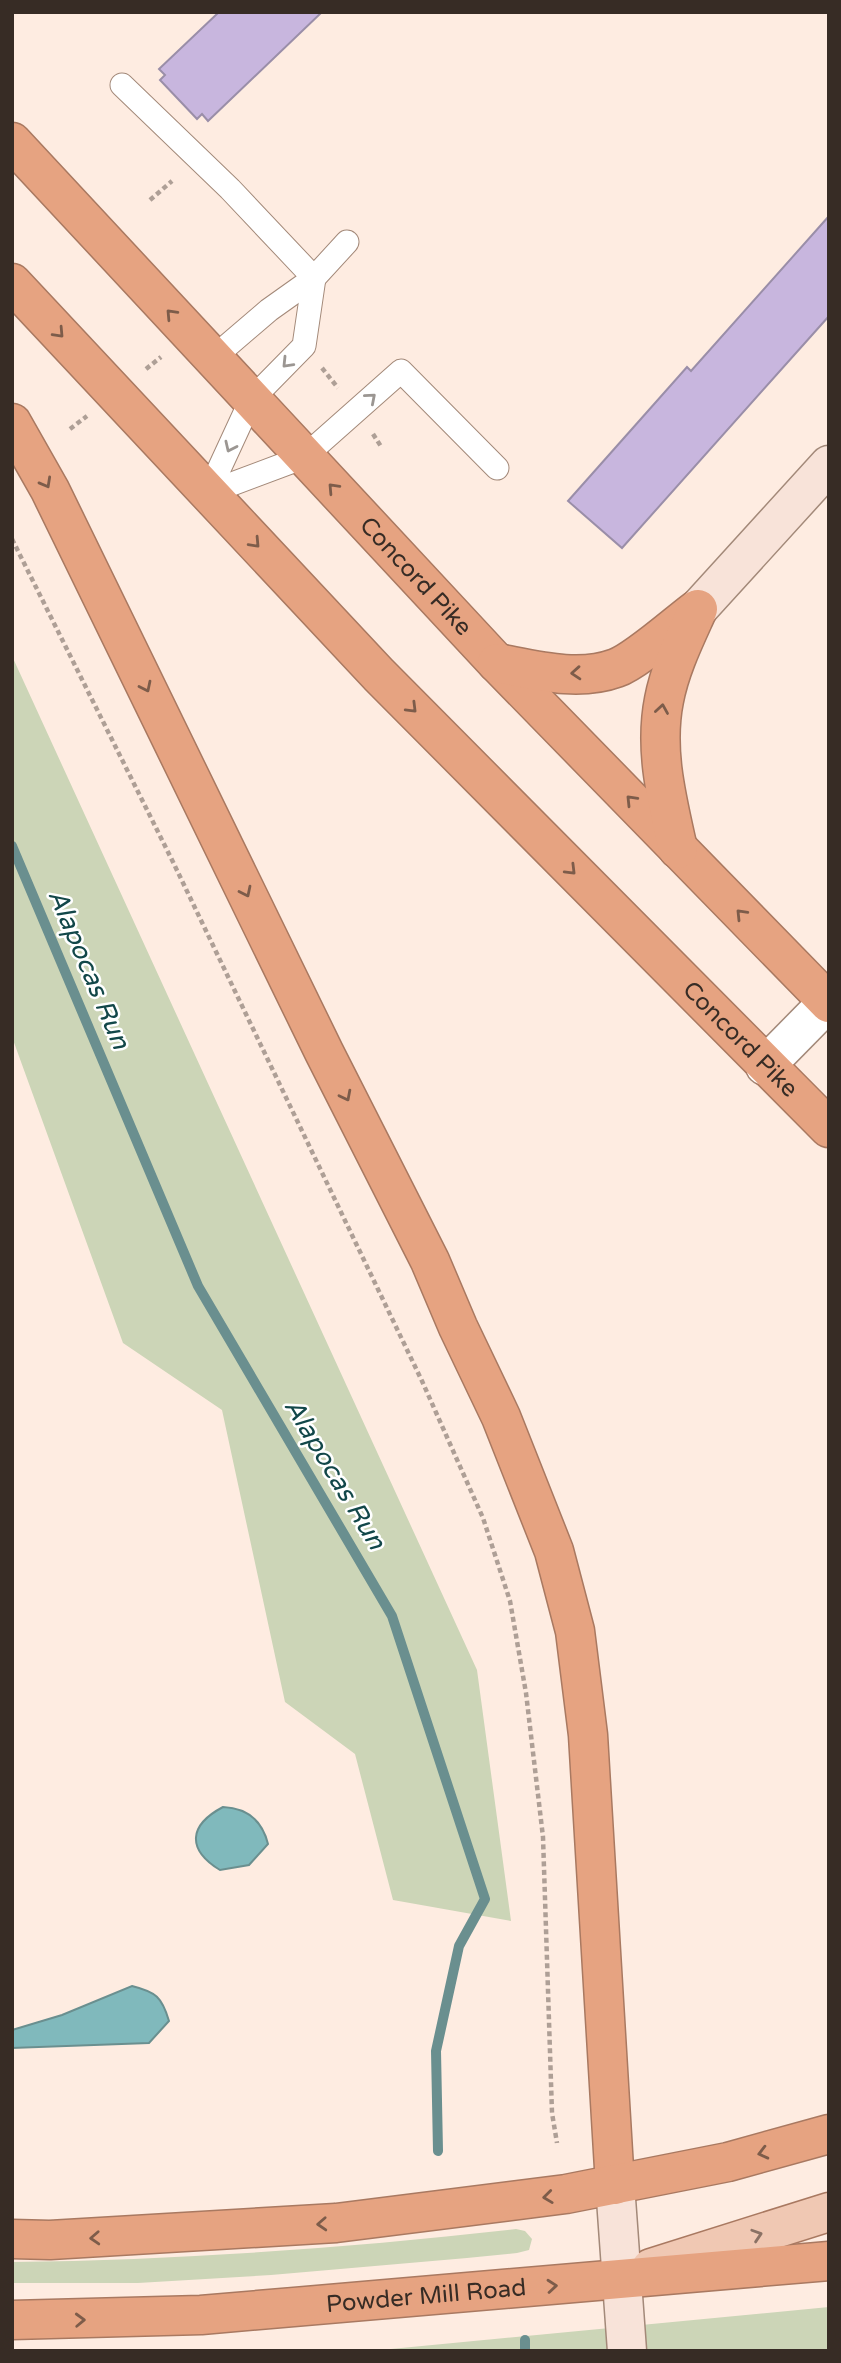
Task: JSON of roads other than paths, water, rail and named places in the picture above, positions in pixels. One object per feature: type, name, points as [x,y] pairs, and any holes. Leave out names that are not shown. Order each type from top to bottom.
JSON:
[{"type":"highway","name":"Concord Pike","points":[[12,142],[496,663],[828,1002]]},
{"type":"highway","name":"Concord Pike","points":[[12,283],[379,675],[829,1128]]},
{"type":"highway","points":[[12,424],[50,490],[324,1052],[430,1261],[501,1417],[554,1551],[575,1631],[588,1735],[615,2185]]},
{"type":"highway","points":[[496,663],[556,674],[581,674],[617,668],[698,608]]},
{"type":"highway","points":[[678,849],[664,786],[660,724],[664,698],[674,665],[698,608]]},
{"type":"highway","points":[[12,2239],[50,2240],[336,2223],[566,2194],[728,2162],[829,2134]]},
{"type":"highway","points":[[622,2277],[829,2260]]},
{"type":"highway","name":"Powder Mill Road","points":[[12,2320],[201,2315],[582,2283],[622,2277]]},
{"type":"main road","points":[[698,608],[829,465]]},
{"type":"main road","points":[[615,2185],[627,2351]]},
{"type":"main road","name":"Powder Mill Road","points":[[622,2277],[829,2212]]},
{"type":"street","points":[[765,1066],[828,1002]]},
{"type":"lane","points":[[122,85],[230,190],[314,278]]},
{"type":"lane","points":[[213,358],[269,310],[314,278],[347,242]]},
{"type":"lane","points":[[208,494],[251,400],[304,346],[314,278]]},
{"type":"lane","points":[[208,494],[304,457],[401,372],[497,468]]},
{"type":"water","points":[[223,1807],[246,1813],[262,1828],[268,1844],[249,1865],[220,1870],[201,1854],[197,1846],[196,1837],[203,1821]]},
{"type":"water","points":[[132,1986],[157,1997],[164,2006],[169,2021],[149,2043],[12,2048],[12,2030],[62,2015]]},
{"type":"waterway","name":"Alapocas Run","points":[[12,846],[198,1286],[392,1616],[485,1899],[459,1946],[436,2051],[438,2151]]},
{"type":"waterway","name":"Alapocas Run","points":[[525,2340],[525,2351]]}]
